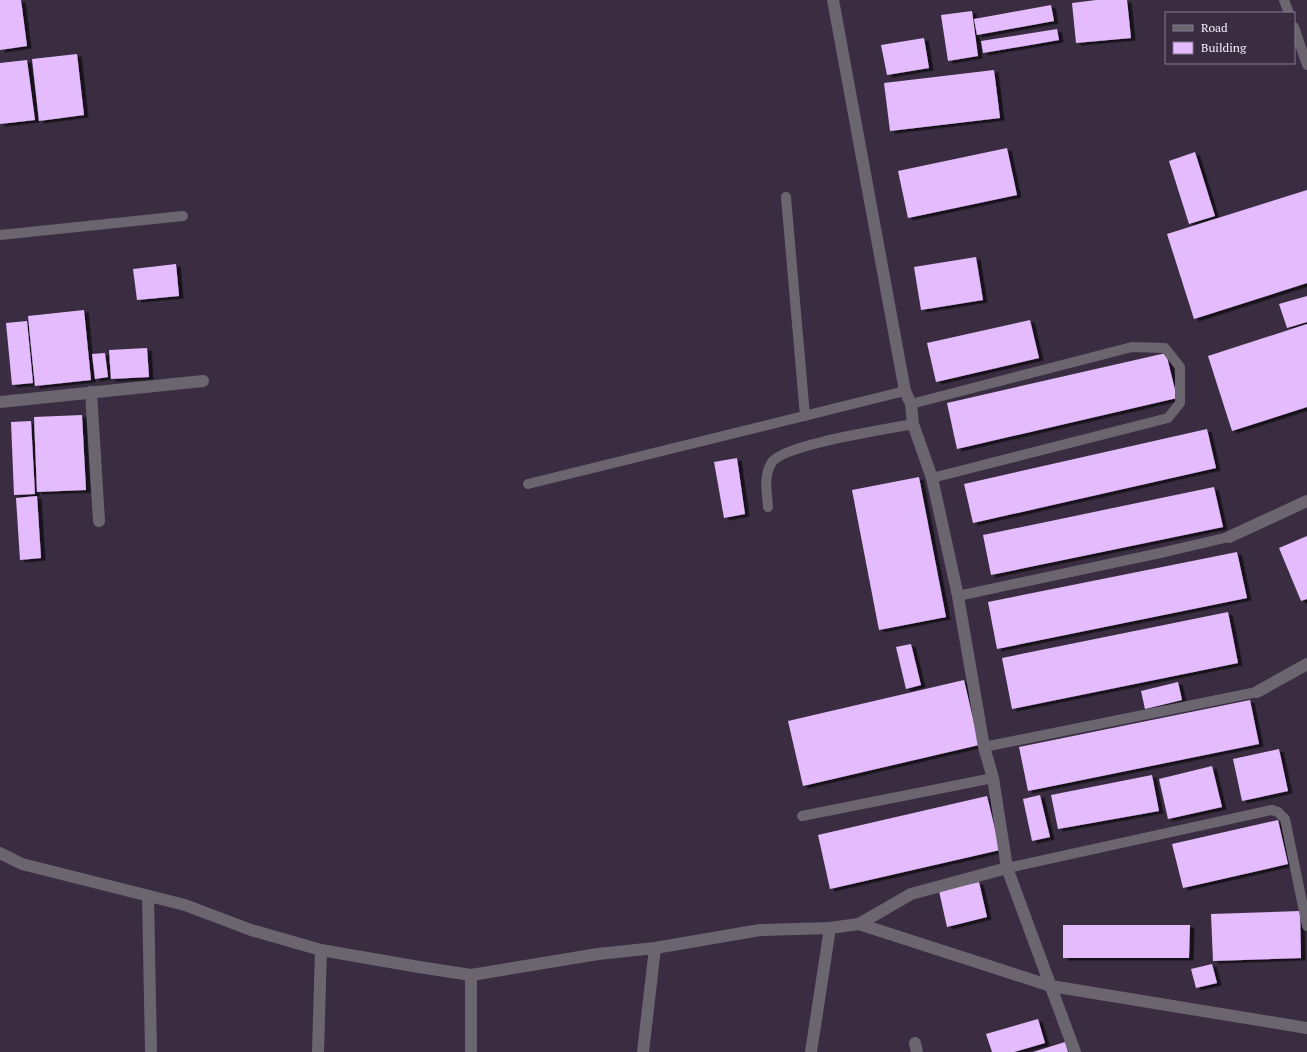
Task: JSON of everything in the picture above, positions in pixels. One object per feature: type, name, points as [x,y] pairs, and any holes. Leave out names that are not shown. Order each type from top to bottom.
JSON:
[{"type":"street","points":[[833,0],[905,391],[911,404],[913,424],[932,478],[958,596],[984,747],[993,778],[1007,868],[1075,1052]]},
{"type":"street","points":[[0,402],[203,381]]},
{"type":"street","points":[[91,392],[99,521]]},
{"type":"street","points":[[1229,537],[1307,501]]},
{"type":"street","points":[[1257,692],[1307,664]]},
{"type":"street","points":[[0,853],[22,864],[184,905],[252,930],[321,950],[472,975],[598,954],[655,948],[760,930],[830,928],[859,924],[911,894],[1007,868]]},
{"type":"street","points":[[148,896],[151,1052]]},
{"type":"street","points":[[859,924],[1051,986],[1306,1027]]},
{"type":"street","points":[[811,1052],[830,928]]},
{"type":"street","points":[[643,1052],[655,948]]},
{"type":"street","points":[[318,1052],[321,950]]},
{"type":"street","points":[[471,1052],[472,975]]},
{"type":"lane","points":[[1284,0],[1289,12]]},
{"type":"lane","points":[[1295,29],[1305,54],[1307,65]]},
{"type":"lane","points":[[786,197],[805,416]]},
{"type":"lane","points":[[0,234],[183,216]]},
{"type":"lane","points":[[911,404],[1132,347],[1165,348],[1180,367],[1180,403],[1168,418],[932,478]]},
{"type":"lane","points":[[528,484],[905,391]]},
{"type":"lane","points":[[768,507],[766,475],[772,461],[794,449],[820,442],[913,424]]},
{"type":"lane","points":[[958,596],[1229,537]]},
{"type":"lane","points":[[984,747],[1257,692]]},
{"type":"lane","points":[[802,816],[993,778]]},
{"type":"lane","points":[[1007,868],[1272,810],[1278,812],[1285,819],[1307,926]]},
{"type":"building","points":[[0,0],[21,0],[27,46],[0,50]]},
{"type":"building","points":[[1096,0],[1127,0],[1131,38],[1076,43],[1072,3]]},
{"type":"building","points":[[1051,5],[1054,21],[977,35],[974,19]]},
{"type":"building","points":[[972,11],[978,56],[948,61],[941,15]]},
{"type":"building","points":[[1057,29],[1059,40],[983,53],[981,41]]},
{"type":"building","points":[[924,38],[929,68],[887,75],[881,45]]},
{"type":"building","points":[[77,54],[84,115],[39,121],[32,59]]},
{"type":"building","points":[[27,60],[35,120],[0,124],[0,63]]},
{"type":"building","points":[[994,70],[1000,118],[890,131],[884,83]]},
{"type":"building","points":[[1007,148],[1017,195],[908,218],[898,171]]},
{"type":"building","points":[[1195,152],[1215,216],[1189,224],[1169,161]]},
{"type":"building","points":[[1307,190],[1307,283],[1194,319],[1167,234]]},
{"type":"building","points":[[976,257],[983,300],[921,310],[914,267]]},
{"type":"building","points":[[176,264],[179,296],[137,300],[133,269]]},
{"type":"building","points":[[1307,296],[1307,322],[1287,328],[1279,304]]},
{"type":"building","points":[[84,310],[91,380],[35,386],[28,316]]},
{"type":"building","points":[[1030,320],[1039,358],[936,382],[927,343]]},
{"type":"building","points":[[27,321],[33,383],[12,385],[6,323]]},
{"type":"building","points":[[1307,324],[1307,407],[1232,431],[1208,356]]},
{"type":"building","points":[[147,348],[149,377],[111,379],[109,350]]},
{"type":"building","points":[[105,353],[108,377],[95,379],[92,354]]},
{"type":"building","points":[[1166,353],[1177,398],[957,449],[947,403]]},
{"type":"building","points":[[82,415],[86,490],[37,492],[34,417]]},
{"type":"building","points":[[31,421],[35,494],[14,495],[11,422]]},
{"type":"building","points":[[1207,429],[1216,468],[973,523],[964,484]]},
{"type":"building","points":[[737,458],[745,514],[724,518],[714,462]]},
{"type":"building","points":[[919,477],[946,617],[879,630],[852,490]]},
{"type":"building","points":[[1214,487],[1223,527],[991,575],[983,535]]},
{"type":"building","points":[[37,496],[41,558],[20,560],[16,498]]},
{"type":"building","points":[[1307,536],[1307,599],[1301,601],[1279,548]]},
{"type":"building","points":[[1237,552],[1247,598],[997,649],[988,602]]},
{"type":"building","points":[[1228,612],[1238,663],[1012,709],[1002,658]]},
{"type":"building","points":[[911,644],[921,685],[906,689],[896,647]]},
{"type":"building","points":[[964,680],[979,745],[803,786],[788,721]]},
{"type":"building","points":[[1178,682],[1182,700],[1145,709],[1141,691]]},
{"type":"building","points":[[1250,700],[1259,744],[1028,791],[1019,747]]},
{"type":"building","points":[[1279,749],[1288,791],[1242,801],[1233,759]]},
{"type":"building","points":[[1212,766],[1222,807],[1168,819],[1159,779]]},
{"type":"building","points":[[1152,775],[1159,811],[1058,829],[1051,795]]},
{"type":"building","points":[[1040,795],[1050,837],[1032,841],[1023,799]]},
{"type":"building","points":[[987,796],[1000,850],[830,889],[818,835]]},
{"type":"building","points":[[1278,820],[1288,864],[1183,888],[1172,844]]},
{"type":"building","points":[[979,882],[987,917],[947,927],[939,891]]},
{"type":"building","points":[[1300,911],[1301,958],[1213,961],[1211,914]]},
{"type":"building","points":[[1063,925],[1190,925],[1189,958],[1063,958]]},
{"type":"building","points":[[1212,964],[1217,983],[1196,988],[1191,969]]},
{"type":"building","points":[[1038,1019],[1045,1043],[1014,1052],[992,1052],[986,1034]]},
{"type":"building","points":[[1065,1042],[1068,1052],[1033,1052]]}]
